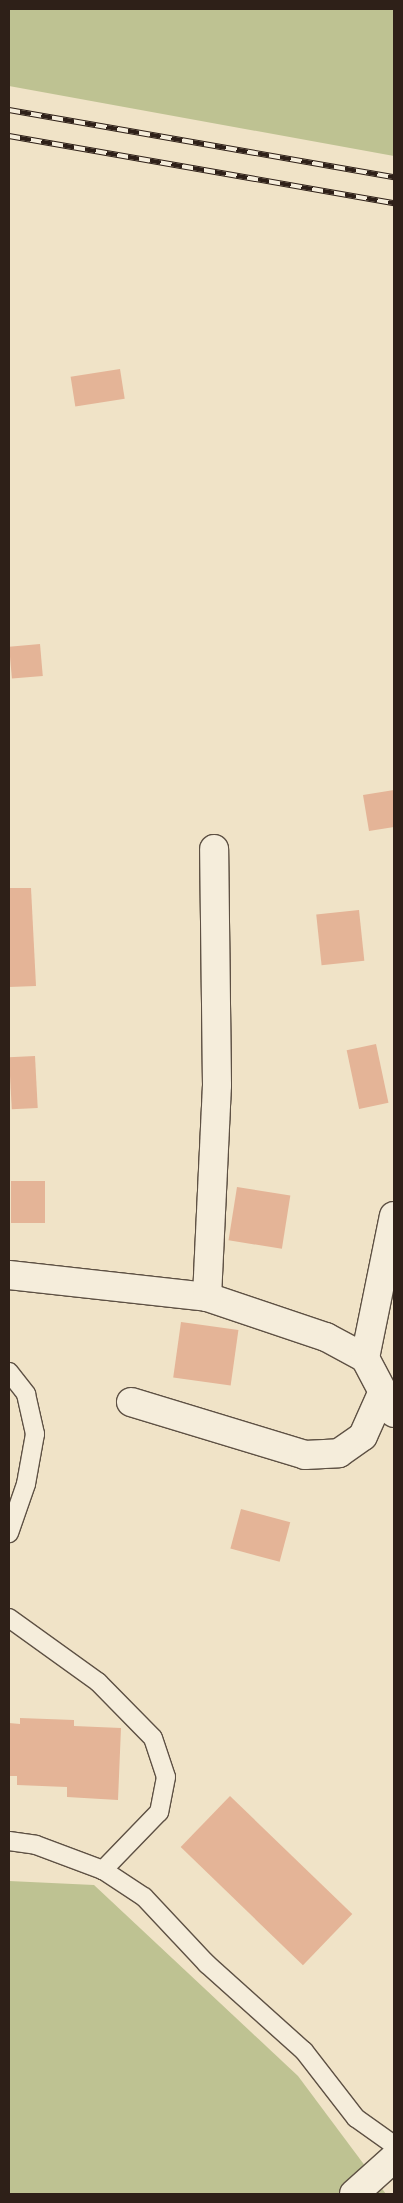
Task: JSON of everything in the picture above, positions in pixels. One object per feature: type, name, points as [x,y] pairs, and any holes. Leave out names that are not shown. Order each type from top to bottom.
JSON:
[{"type":"street","points":[[207,1297],[217,1085],[214,849]]},
{"type":"street","points":[[365,1358],[394,1216]]},
{"type":"street","points":[[9,1275],[207,1297],[326,1336],[365,1358],[388,1402],[363,1436],[339,1453],[305,1455],[131,1402]]},
{"type":"street","points":[[354,2194],[394,2158]]},
{"type":"lane","points":[[9,1372],[26,1394],[35,1434],[26,1484],[9,1533]]},
{"type":"lane","points":[[9,1618],[98,1682],[153,1738],[166,1777],[159,1812],[103,1870]]},
{"type":"lane","points":[[9,1841],[36,1845],[103,1870],[144,1897],[207,1964],[304,2052],[356,2118],[394,2146]]},
{"type":"green space","points":[[9,9],[394,9],[394,156],[9,86]]},
{"type":"green space","points":[[9,1881],[94,1885],[298,2076],[386,2194],[9,2194]]},
{"type":"building","points":[[120,369],[125,399],[75,406],[71,377]]},
{"type":"building","points":[[40,644],[43,676],[12,679],[9,647]]},
{"type":"building","points":[[394,790],[394,827],[369,831],[363,795]]},
{"type":"building","points":[[9,888],[31,888],[36,986],[9,987]]},
{"type":"building","points":[[359,910],[364,961],[322,965],[316,914]]},
{"type":"building","points":[[376,1044],[388,1103],[359,1109],[347,1050]]},
{"type":"building","points":[[35,1056],[38,1108],[12,1109],[9,1057]]},
{"type":"building","points":[[11,1181],[45,1181],[45,1223],[11,1223]]},
{"type":"building","points":[[237,1187],[290,1195],[282,1249],[229,1240]]},
{"type":"building","points":[[181,1322],[238,1330],[231,1386],[173,1377]]},
{"type":"building","points":[[241,1509],[290,1522],[280,1562],[230,1549]]},
{"type":"building","points":[[20,1718],[74,1720],[74,1726],[121,1728],[118,1800],[67,1797],[67,1787],[17,1785],[17,1776],[9,1776],[9,1723],[20,1724]]},
{"type":"building","points":[[230,1796],[352,1914],[303,1965],[181,1847]]},
{"type":"railway","points":[[9,110],[394,177]]},
{"type":"railway","points":[[9,136],[394,203]]}]
